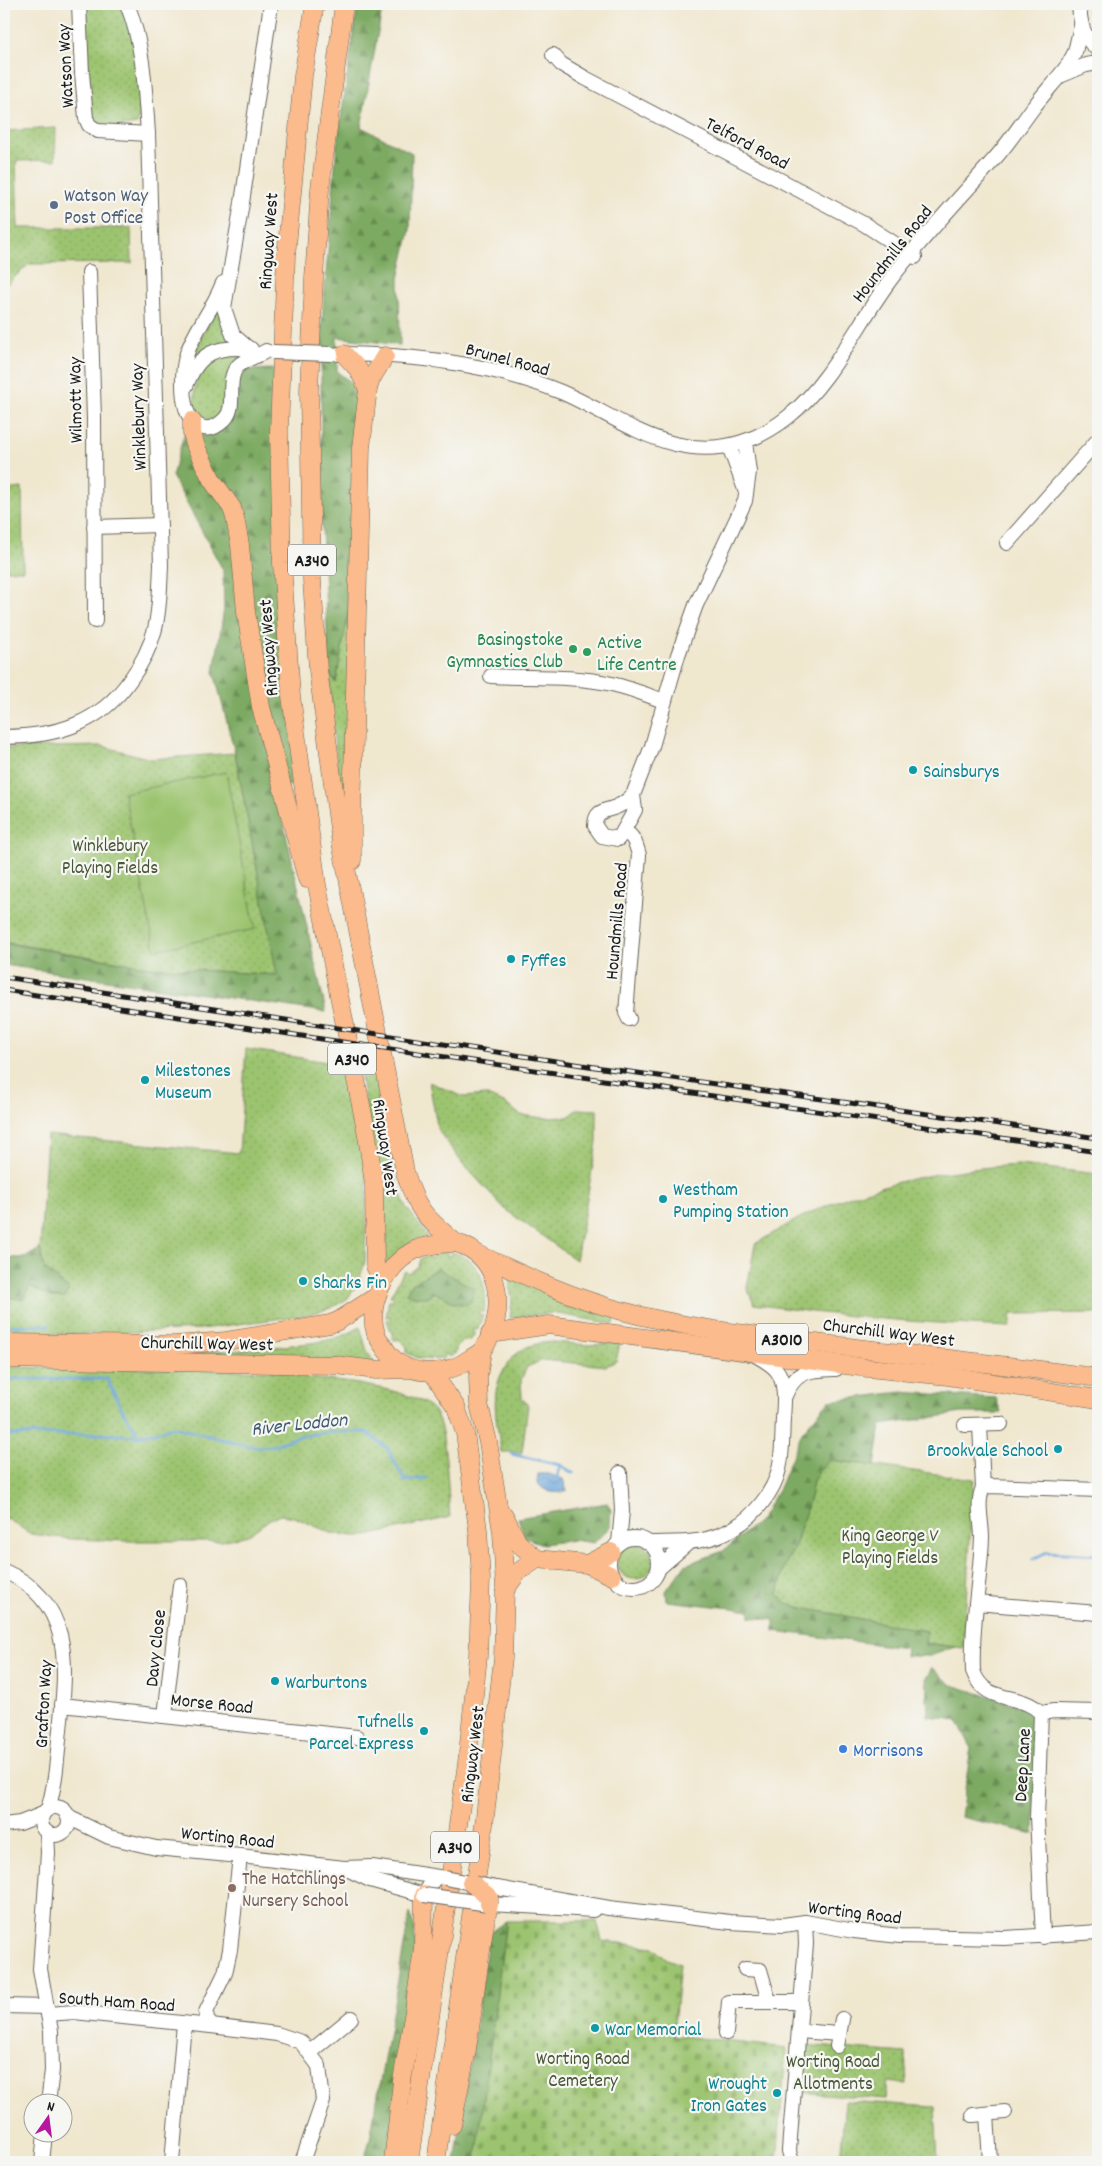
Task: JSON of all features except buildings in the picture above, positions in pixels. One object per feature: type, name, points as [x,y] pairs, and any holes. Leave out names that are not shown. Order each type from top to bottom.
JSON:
[{"type":"main road","name":"Ringway West","points":[[315,4],[304,76],[286,256],[280,431],[282,553],[290,696],[317,885],[367,1135],[374,1184],[375,1266],[380,1290]]},
{"type":"main road","name":"Ringway West","points":[[344,4],[320,199],[310,370],[309,470],[312,580],[318,670],[340,837],[405,1172],[422,1212],[435,1227],[456,1243]]},
{"type":"main road","points":[[337,354],[358,369],[368,389]]},
{"type":"main road","points":[[353,906],[352,816],[361,448],[368,389],[371,379],[386,356]]},
{"type":"main road","points":[[192,421],[192,433],[196,447],[212,480],[232,508],[235,518],[240,545],[246,612],[261,707],[337,985]]},
{"type":"main road","points":[[456,1243],[464,1245],[478,1254],[489,1265],[498,1289],[497,1316],[482,1351],[460,1366],[432,1372],[409,1369],[389,1353],[376,1334],[374,1311],[380,1290],[395,1265],[414,1251],[426,1246],[456,1243]]},
{"type":"main road","name":"Churchill Way West","points":[[478,1254],[572,1295],[624,1312],[688,1325],[737,1333],[1098,1378]]},
{"type":"main road","name":"Churchill Way West","points":[[4,1343],[175,1346],[226,1341],[330,1324],[338,1321],[380,1290]]},
{"type":"main road","name":"Churchill Way West","points":[[490,1334],[549,1325],[868,1368],[948,1376],[1098,1399]]},
{"type":"main road","name":"Ringway West","points":[[436,2162],[484,1826],[504,1658],[505,1590],[498,1503],[479,1404],[478,1377],[482,1351]]},
{"type":"main road","name":"Churchill Way West","points":[[4,1359],[336,1365],[376,1370],[409,1369]]},
{"type":"main road","name":"Ringway West","points":[[409,2162],[467,1763],[478,1656],[481,1579],[478,1530],[465,1433],[456,1407],[432,1372]]},
{"type":"main road","points":[[498,1503],[518,1543],[537,1560]]},
{"type":"main road","points":[[587,1564],[615,1548]]},
{"type":"main road","points":[[505,1590],[518,1572],[537,1560],[587,1564],[612,1576]]},
{"type":"main road","points":[[445,2162],[467,2049],[489,1904],[489,1897],[471,1883]]},
{"type":"main road","points":[[394,2162],[402,2081],[423,1948],[417,1893]]},
{"type":"street","name":"Watson Way","points":[[79,4],[86,118],[90,125],[98,131],[148,134]]},
{"type":"street","name":"Winklebury Way","points":[[4,737],[44,734],[78,725],[96,716],[126,687],[147,652],[155,630],[160,594],[160,526],[148,134],[144,63],[135,22],[127,4]]},
{"type":"street","points":[[233,257],[215,302],[192,336],[184,364],[184,394],[187,413],[192,421],[201,426],[212,428],[223,421],[229,411],[233,374],[247,355],[233,335],[224,308],[233,257],[271,4]]},
{"type":"street","points":[[1078,6],[1081,26],[1086,38],[1098,50]]},
{"type":"street","name":"Houndmills Road","points":[[729,446],[764,434],[788,416],[814,391],[892,278],[999,155],[1059,76],[1075,52],[1081,26]]},
{"type":"street","points":[[1059,76],[1073,69],[1098,63]]},
{"type":"street","name":"Telford Road","points":[[557,64],[864,224],[912,256]]},
{"type":"street","name":"Wilmott Way","points":[[89,272],[94,418],[95,621]]},
{"type":"street","name":"Brunel Road","points":[[184,394],[194,367],[204,357],[220,350],[247,355],[270,352],[429,359],[493,370],[558,391],[658,439],[694,447],[729,446]]},
{"type":"street","points":[[1007,543],[1098,440]]},
{"type":"street","points":[[624,831],[635,810],[634,795],[652,746],[664,701],[696,604],[743,509],[747,494],[749,472],[745,442]]},
{"type":"street","points":[[729,446],[747,494]]},
{"type":"street","points":[[94,527],[160,526]]},
{"type":"street","points":[[491,676],[599,682],[612,684],[664,701]]},
{"type":"street","name":"Houndmills Road","points":[[629,1019],[626,1013],[639,855],[635,841],[630,834],[624,831],[618,839],[602,836],[595,826],[596,818],[601,811],[619,806],[634,795]]},
{"type":"street","points":[[749,1351],[773,1366],[779,1374],[784,1399]]},
{"type":"street","points":[[615,1548],[628,1538],[687,1544],[714,1537],[734,1528],[752,1514],[768,1495],[779,1469],[784,1399],[788,1387],[798,1376],[806,1372],[868,1368]]},
{"type":"street","points":[[965,1425],[1001,1424]]},
{"type":"street","name":"Deep Lane","points":[[980,1425],[983,1488],[980,1498],[982,1538],[973,1661],[976,1680],[980,1686],[996,1696],[1028,1703],[1041,1713],[1037,1817],[1043,1937]]},
{"type":"street","points":[[620,1473],[622,1511],[615,1548],[609,1567],[612,1576],[624,1586],[642,1587],[650,1583],[656,1576],[659,1568],[657,1553],[643,1540],[622,1511]]},
{"type":"street","points":[[983,1488],[990,1486],[1098,1490]]},
{"type":"street","points":[[659,1568],[687,1544]]},
{"type":"street","name":"Grafton Way","points":[[4,1571],[13,1575],[36,1592],[46,1604],[58,1626],[64,1648],[65,1670],[51,1825]]},
{"type":"street","name":"Davy Close","points":[[165,1716],[180,1585]]},
{"type":"street","points":[[976,1603],[1098,1613]]},
{"type":"street","name":"Morse Road","points":[[62,1706],[358,1738]]},
{"type":"street","points":[[1041,1713],[1054,1711],[1098,1712]]},
{"type":"street","name":"Grafton Way","points":[[57,1774],[65,1813]]},
{"type":"street","points":[[49,2094],[52,2070],[51,2031],[40,1969],[48,1853],[51,1825],[57,1807],[65,1813],[69,1822],[51,1825]]},
{"type":"street","name":"Worting Road","points":[[65,1813],[109,1837]]},
{"type":"street","name":"Worting Road","points":[[4,1825],[21,1831],[51,1825],[156,1848],[344,1868],[372,1868],[412,1873],[609,1908],[730,1922],[782,1925],[805,1922],[854,1931],[922,1937],[1043,1937],[1098,1932]]},
{"type":"street","name":"South Ham Road","points":[[211,2026],[206,2018],[206,2012],[225,1973],[230,1950],[240,1856]]},
{"type":"street","name":"Worting Road","points":[[344,1868],[370,1880],[417,1893],[489,1904],[585,1911],[609,1908]]},
{"type":"street","points":[[417,1893],[435,1877]]},
{"type":"street","points":[[792,2162],[789,2151],[806,1944],[805,1922]]},
{"type":"street","points":[[745,1969],[760,1970],[769,2000]]},
{"type":"street","name":"South Ham Road","points":[[172,2162],[186,2024],[217,1988]]},
{"type":"street","points":[[726,2033],[729,2002],[769,2000],[801,2002]]},
{"type":"street","name":"South Ham Road","points":[[4,2006],[276,2034],[301,2042],[310,2052]]},
{"type":"street","points":[[302,2162],[323,2101],[319,2066],[310,2052],[354,2017]]},
{"type":"street","points":[[799,2031],[838,2040],[842,2019]]},
{"type":"street","points":[[990,2162],[980,2114],[1005,2112]]},
{"type":"street","points":[[42,2162],[44,2144]]},
{"type":"green space","points":[[83,4],[120,4],[136,43],[140,115],[137,124],[116,127],[95,124],[90,103]]},
{"type":"green space","points":[[358,4],[383,4],[361,127],[412,153],[410,230],[399,279],[400,345],[337,337],[337,372],[351,382],[357,394],[355,576],[336,683],[329,672],[321,509],[321,333],[337,144]]},
{"type":"green space","points":[[1087,9],[1098,10],[1098,41],[1097,40]]},
{"type":"green space","points":[[56,128],[55,160],[16,161],[18,228],[131,228],[132,263],[29,264],[4,287],[4,131]]},
{"type":"green space","points":[[216,310],[222,314],[234,345],[191,365],[192,354]]},
{"type":"green space","points":[[227,355],[240,357],[225,390],[221,416],[210,422],[202,419],[195,412],[196,383],[198,376],[208,364]]},
{"type":"green space","points":[[276,369],[294,776],[293,784],[287,786],[281,811],[326,1012],[4,965],[4,943],[150,967],[277,975],[235,753],[214,672],[224,609],[223,570],[172,476],[186,428],[231,418],[241,370]]},
{"type":"green space","points":[[22,488],[23,570],[4,570],[4,490]]},
{"type":"green space","points":[[355,576],[345,824],[333,730],[329,672],[335,682]]},
{"type":"green space","name":"Winklebury Playing Fields","points":[[102,746],[151,759],[235,753],[278,975],[150,967],[4,942],[4,748]]},
{"type":"green space","points":[[226,772],[255,929],[155,950],[124,793]]},
{"type":"green space","points":[[246,1049],[339,1064],[363,1142],[367,1181],[365,1262],[357,1286],[347,1299],[331,1308],[306,1315],[201,1329],[83,1334],[4,1334],[4,1258],[25,1258],[40,1249],[47,1135],[239,1153]]},
{"type":"green space","points":[[356,1049],[375,1052],[397,1184],[406,1207],[428,1236],[409,1243],[384,1266],[382,1266],[385,1248],[383,1207]]},
{"type":"green space","points":[[429,1082],[464,1097],[485,1095],[504,1103],[521,1115],[543,1118],[568,1117],[577,1109],[597,1110],[597,1142],[576,1260],[506,1210],[463,1164],[438,1130]]},
{"type":"green space","points":[[1019,1165],[1098,1174],[1098,1313],[1012,1314],[1010,1327],[882,1319],[754,1304],[747,1288],[755,1244],[798,1219],[850,1196],[906,1180],[963,1170]]},
{"type":"green space","points":[[40,1249],[44,1268],[69,1290],[64,1298],[51,1297],[30,1286],[24,1299],[4,1298],[4,1258],[25,1258]]},
{"type":"green space","points":[[447,1252],[447,1256],[450,1256],[451,1252],[461,1255],[476,1267],[485,1292],[484,1312],[480,1311],[480,1315],[483,1316],[477,1330],[473,1328],[472,1330],[475,1333],[470,1341],[464,1340],[456,1347],[456,1353],[449,1357],[447,1354],[444,1355],[445,1358],[434,1360],[434,1357],[431,1357],[431,1360],[418,1358],[407,1353],[407,1347],[400,1340],[394,1340],[387,1320],[390,1319],[390,1316],[386,1317],[389,1300],[393,1300],[394,1297],[390,1296],[404,1271],[409,1273],[418,1266],[420,1259],[428,1255],[430,1259],[433,1257],[432,1254]]},
{"type":"green space","points":[[437,1268],[475,1289],[472,1300],[466,1305],[455,1303],[434,1292],[431,1295],[421,1297],[406,1293],[411,1285]]},
{"type":"green space","points":[[508,1272],[616,1315],[614,1324],[553,1313],[510,1318],[512,1300]]},
{"type":"green space","points":[[360,1327],[367,1351],[375,1364],[86,1355],[259,1349],[333,1339]]},
{"type":"green space","points":[[554,1342],[588,1345],[620,1343],[616,1361],[606,1366],[543,1360],[527,1367],[521,1380],[522,1398],[528,1405],[522,1452],[501,1452],[495,1405],[498,1383],[502,1373],[518,1352],[529,1346]]},
{"type":"green space","points":[[4,1367],[302,1371],[305,1378],[373,1387],[410,1396],[434,1411],[442,1431],[450,1517],[367,1536],[331,1533],[294,1517],[280,1515],[270,1519],[248,1535],[222,1541],[71,1539],[31,1534],[4,1517]]},
{"type":"green space","points":[[901,1392],[996,1398],[1001,1413],[962,1413],[881,1425],[875,1466],[830,1460],[819,1471],[813,1481],[795,1546],[784,1567],[778,1594],[787,1603],[802,1608],[926,1631],[925,1643],[956,1647],[930,1656],[905,1656],[906,1648],[774,1631],[774,1620],[750,1617],[750,1610],[667,1601],[666,1591],[685,1565],[723,1551],[761,1519],[780,1486],[802,1432],[829,1401]]},
{"type":"green space","name":"King George V Playing Fields","points":[[831,1460],[974,1479],[963,1648],[925,1643],[926,1631],[802,1608],[787,1603],[778,1595],[784,1567],[795,1546],[813,1481],[819,1471]]},
{"type":"green space","points":[[607,1503],[611,1509],[610,1527],[594,1543],[573,1540],[543,1544],[525,1538],[518,1518]]},
{"type":"green space","points":[[635,1543],[648,1548],[653,1561],[648,1574],[635,1579],[622,1574],[617,1561],[622,1548]]},
{"type":"green space","points":[[932,1668],[952,1685],[1033,1710],[1037,1739],[1034,1834],[961,1817],[971,1747],[957,1720],[928,1716],[926,1678]]},
{"type":"green space","points":[[410,1912],[414,1926],[416,1949],[388,2162],[364,2162],[370,2139]]},
{"type":"green space","points":[[506,1921],[476,2162],[455,2162],[489,1933]]},
{"type":"green space","name":"Worting Road Cemetery","points":[[506,1921],[597,1921],[602,1941],[654,1947],[665,1958],[680,1964],[673,2035],[786,2048],[777,2162],[476,2162]]},
{"type":"green space","name":"Worting Road Allotments","points":[[802,2045],[905,2053],[907,2084],[888,2082],[886,2099],[798,2092]]},
{"type":"green space","points":[[845,2101],[935,2107],[938,2162],[840,2162]]},
{"type":"water","points":[[538,1474],[549,1474],[563,1479],[567,1491],[554,1492],[540,1486],[537,1482]]},
{"type":"waterway","points":[[4,1326],[49,1325]]},
{"type":"waterway","points":[[4,1379],[107,1379],[124,1413],[139,1435]]},
{"type":"waterway","name":"River Loddon","points":[[4,1435],[99,1434],[139,1436],[174,1427],[254,1447],[272,1446],[300,1436],[329,1432],[366,1432],[387,1448],[405,1481],[426,1478]]},
{"type":"waterway","name":"River Loddon","points":[[512,1454],[560,1465],[573,1473]]},
{"type":"waterway","points":[[557,1477],[560,1465]]},
{"type":"waterway","name":"River Loddon","points":[[1033,1559],[1047,1552],[1098,1555]]},
{"type":"railway","points":[[4,977],[595,1067],[1098,1138]]},
{"type":"railway","points":[[4,990],[315,1038],[1098,1152]]},
{"type":"place","name":"Watson Way Post Office","points":[[54,205]]},
{"type":"place","name":"Basingstoke Gymnastics Club","points":[[573,649]]},
{"type":"place","name":"Active Life Centre","points":[[587,652]]},
{"type":"place","name":"Sainsburys","points":[[913,770]]},
{"type":"place","name":"Fyffes","points":[[511,959]]},
{"type":"place","name":"Milestones Museum","points":[[145,1080]]},
{"type":"place","name":"Westham Pumping Station","points":[[663,1199]]},
{"type":"place","name":"Sharks Fin","points":[[303,1281]]},
{"type":"place","name":"Brookvale School","points":[[1058,1449]]},
{"type":"place","name":"Warburtons","points":[[275,1681]]},
{"type":"place","name":"Tufnells Parcel Express","points":[[424,1731]]},
{"type":"place","name":"Morrisons","points":[[843,1749]]},
{"type":"place","name":"The Hatchlings Nursery School","points":[[232,1888]]},
{"type":"place","name":"War Memorial","points":[[595,2028]]},
{"type":"place","name":"Wrought Iron Gates","points":[[777,2093]]}]
